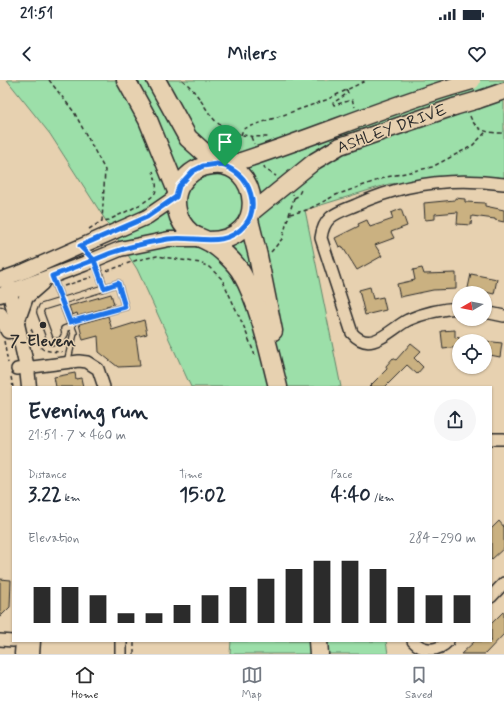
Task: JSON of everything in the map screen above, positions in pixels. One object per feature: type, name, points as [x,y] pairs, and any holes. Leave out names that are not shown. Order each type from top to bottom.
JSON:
[{"type":"main road","points":[[126,80],[148,120],[177,194],[179,218],[184,227],[192,234],[204,240],[231,259],[242,272],[249,287],[266,340],[278,386]]},
{"type":"main road","points":[[156,80],[188,138],[221,165],[235,171],[244,180],[250,191],[252,203],[250,217],[285,386]]},
{"type":"main road","name":"ASHLEY DRIVE","points":[[221,165],[259,155],[400,103],[442,84],[473,80]]},
{"type":"main road","name":"ASHLEY DRIVE","points":[[250,217],[315,161],[340,146],[454,107],[504,92]]},
{"type":"main road","points":[[177,194],[185,178],[193,171],[203,166],[221,165]]},
{"type":"main road","points":[[204,240],[218,241],[229,238],[238,233],[250,217]]},
{"type":"main road","points":[[318,642],[319,654]]},
{"type":"street","points":[[452,309],[424,314],[406,321],[382,339],[372,342],[362,341],[356,338],[352,334],[321,238],[322,227],[333,216],[373,197],[401,188],[445,180],[475,180],[504,184]]},
{"type":"street","points":[[20,386],[2,294],[3,279],[147,217],[177,194]]},
{"type":"street","points":[[2,294],[51,277],[120,248],[162,240],[204,240]]},
{"type":"street","points":[[80,246],[94,260]]},
{"type":"street","points":[[9,329],[26,298],[51,277]]},
{"type":"street","points":[[492,313],[504,316]]},
{"type":"street","points":[[0,314],[9,329]]},
{"type":"street","points":[[16,368],[79,361],[93,365],[102,374],[104,386]]},
{"type":"street","points":[[16,368],[28,386]]},
{"type":"street","points":[[492,439],[504,439]]},
{"type":"street","points":[[492,596],[504,584]]},
{"type":"street","points":[[0,640],[12,641]]},
{"type":"street","points":[[22,654],[23,642]]},
{"type":"street","points":[[32,654],[33,642]]},
{"type":"street","points":[[121,642],[121,654]]},
{"type":"street","points":[[414,642],[418,646],[427,649],[437,648],[446,642]]},
{"type":"lane","points":[[94,260],[104,288]]},
{"type":"lane","points":[[51,277],[62,300],[74,333],[67,363]]},
{"type":"lane","points":[[118,283],[125,307],[71,324],[64,329],[65,334],[61,341],[51,342],[48,338],[40,312],[42,307],[104,288],[118,283]]},
{"type":"path","points":[[50,80],[74,112],[105,170],[102,221],[108,220],[155,194],[156,186],[153,169]]},
{"type":"path","points":[[182,80],[192,88],[211,116],[226,130],[251,137]]},
{"type":"path","points":[[241,135],[243,129],[326,100],[367,80]]},
{"type":"path","points":[[346,90],[348,94],[333,103],[334,105],[352,100],[355,108],[349,110]]},
{"type":"path","points":[[470,117],[475,126],[486,132],[504,133]]},
{"type":"path","points":[[290,214],[306,210],[336,195],[387,177],[432,166],[472,146],[486,132]]},
{"type":"path","points":[[294,198],[298,196],[303,185]]},
{"type":"path","points":[[127,265],[137,260],[157,256],[200,263],[209,266],[222,279],[257,360]]},
{"type":"path","points":[[9,329],[16,368],[13,386]]},
{"type":"path","points":[[134,642],[134,654]]},
{"type":"green space","points":[[7,80],[504,80],[504,181],[389,184],[305,210],[341,386],[191,386],[137,269],[50,134]]},
{"type":"green space","points":[[231,642],[386,642],[388,654],[230,654]]},
{"type":"building","points":[[455,198],[465,199],[465,202],[485,203],[485,206],[504,210],[504,222],[495,219],[472,216],[471,225],[457,224],[458,212],[435,214],[435,219],[425,220],[424,203],[455,200]]},
{"type":"building","points":[[401,209],[407,226],[391,232],[394,238],[375,245],[382,256],[357,270],[342,246],[339,247],[335,238],[359,226],[358,224],[367,220],[370,227],[393,219],[391,213]]},
{"type":"building","points":[[422,268],[424,274],[456,273],[456,286],[452,286],[452,289],[433,290],[400,297],[397,284],[415,280],[413,270]]},
{"type":"building","points":[[471,274],[497,279],[494,294],[492,294],[492,286],[468,286]]},
{"type":"building","points":[[370,287],[373,299],[383,297],[386,310],[365,315],[359,290]]},
{"type":"building","points":[[111,294],[114,304],[106,306],[106,308],[78,316],[77,313],[72,315],[69,306]]},
{"type":"building","points":[[108,316],[112,330],[144,320],[147,334],[136,337],[140,366],[118,367],[99,352],[98,336],[83,340],[79,324]]},
{"type":"building","points":[[455,330],[455,334],[452,334],[452,348],[443,349],[441,331]]},
{"type":"building","points":[[492,342],[502,343],[500,357],[492,355]]},
{"type":"building","points":[[411,343],[421,351],[414,358],[423,367],[417,374],[407,365],[386,386],[370,386],[387,369],[386,366],[393,358],[396,360]]},
{"type":"building","points":[[75,373],[76,379],[81,378],[83,386],[56,386],[54,377]]},
{"type":"building","points":[[499,521],[504,527],[504,548],[492,559],[492,528]]},
{"type":"building","points":[[0,579],[11,580],[10,607],[0,617]]},
{"type":"building","points":[[504,611],[504,634],[485,654],[461,654],[474,642],[492,642],[492,623]]},
{"type":"place","name":"7-Eleven","points":[[43,325]]},
{"type":"route","points":[[225,166],[217,164],[203,166],[193,171],[179,186],[176,197],[147,217],[80,246],[94,260],[52,276],[70,322],[125,307],[118,283],[104,288],[94,260],[120,248],[169,239],[201,239],[207,241],[218,241],[229,238],[238,233],[249,220],[252,203],[250,191],[244,180],[235,171],[225,166]]}]
